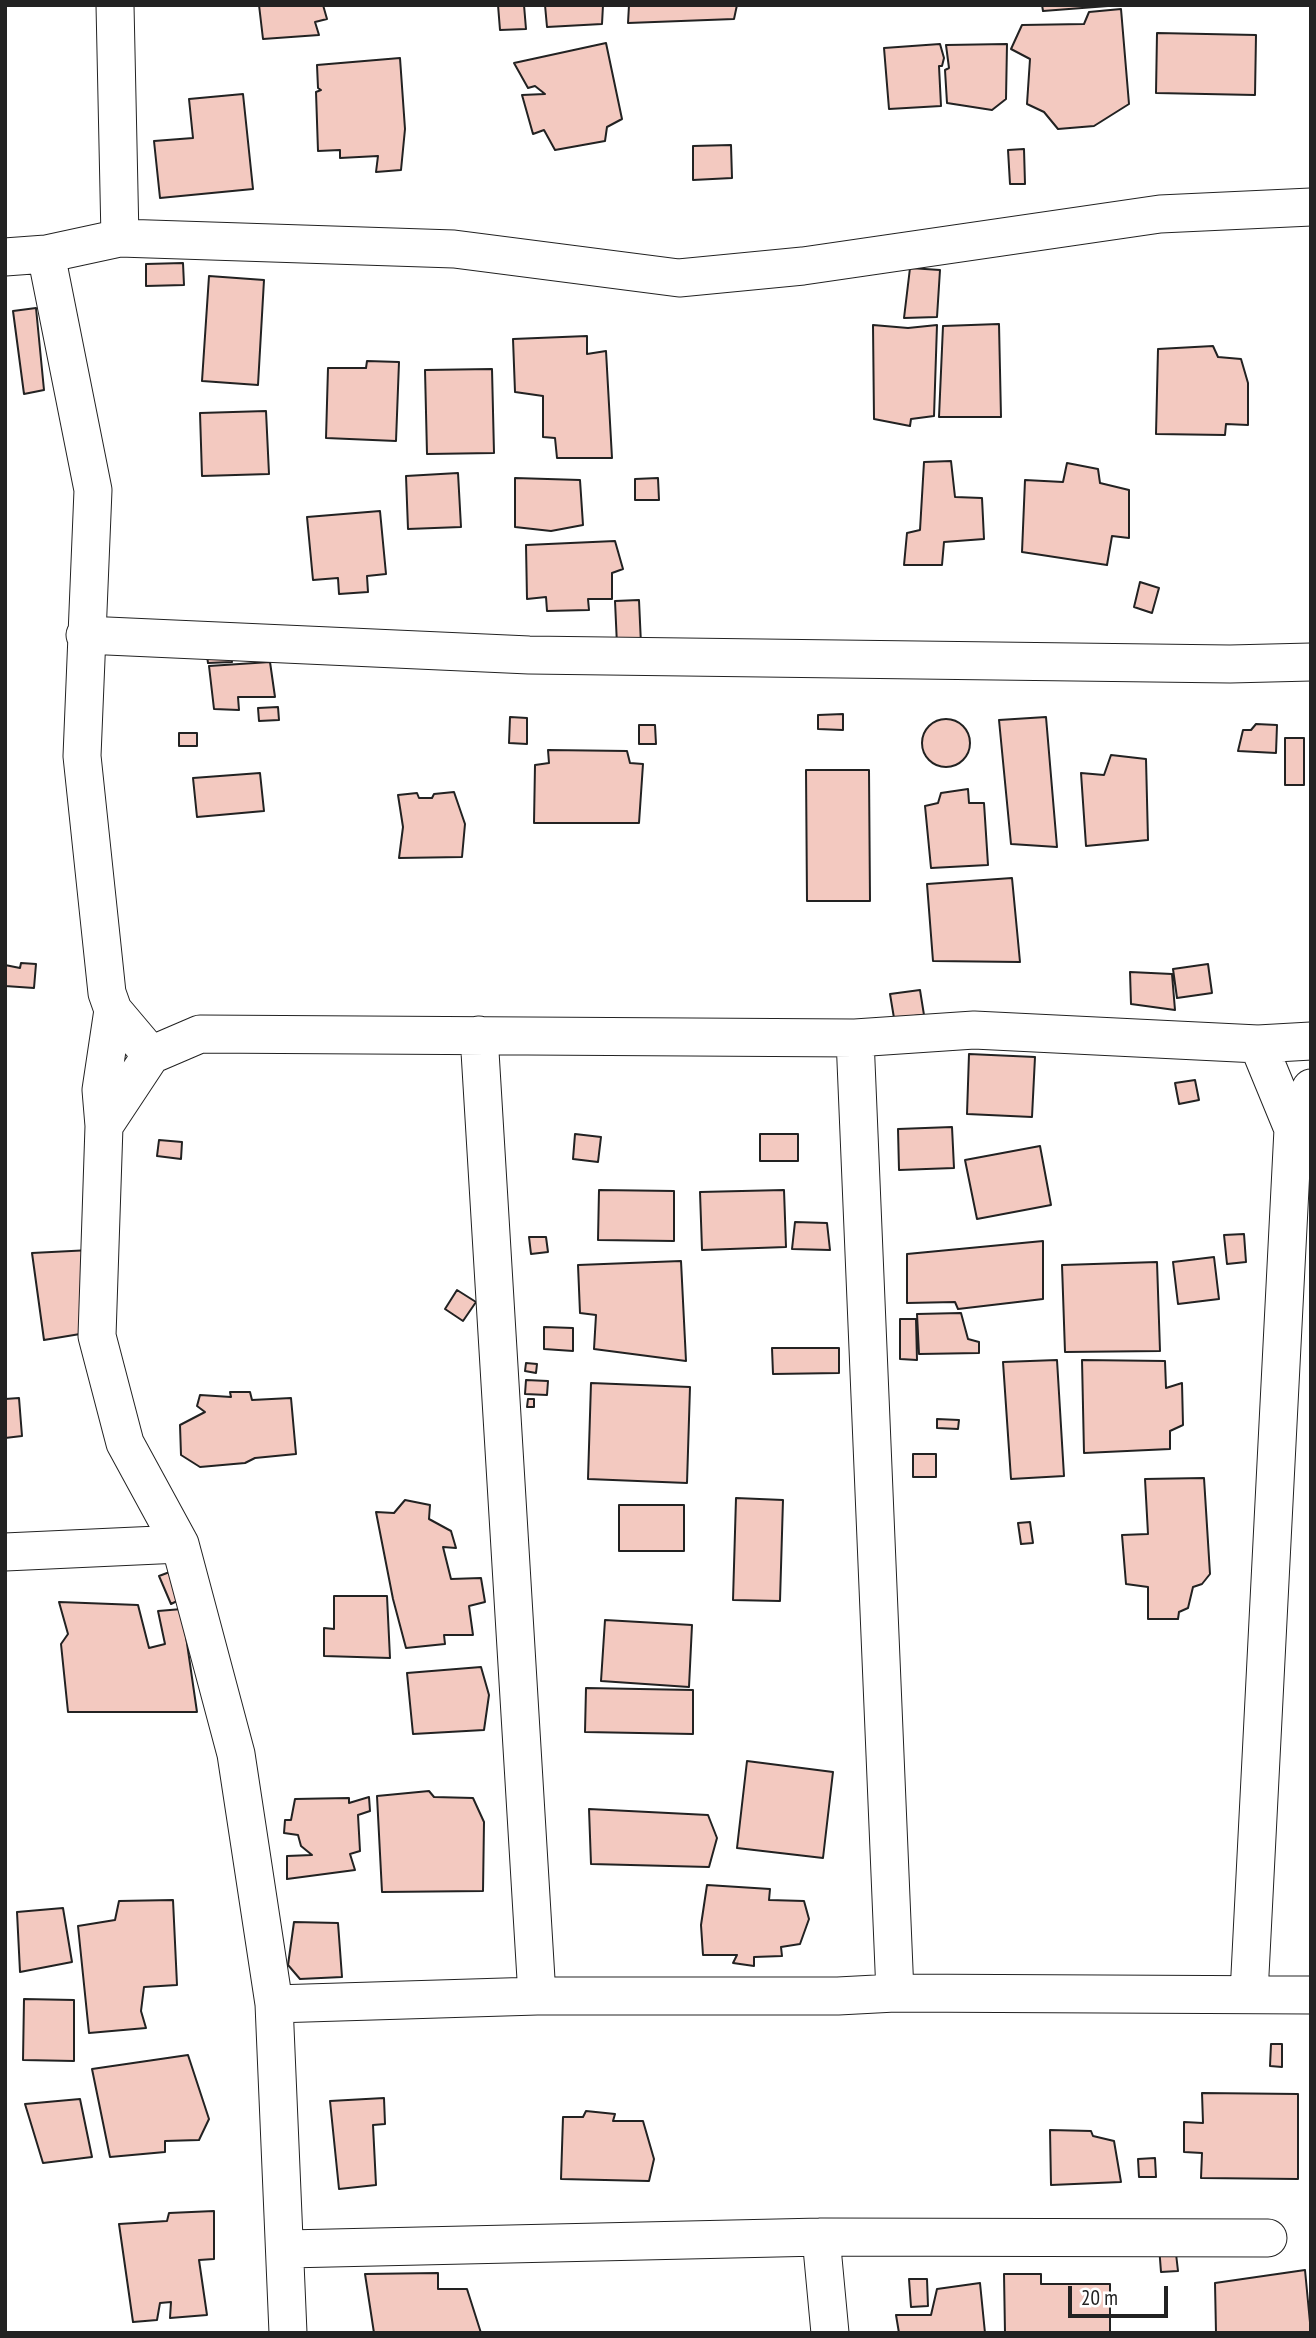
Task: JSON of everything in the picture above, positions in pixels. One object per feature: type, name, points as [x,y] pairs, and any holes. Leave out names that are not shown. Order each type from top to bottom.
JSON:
[{"type":"street","points":[[115,5],[120,238]]},
{"type":"street","points":[[5,257],[46,254],[120,238],[454,249],[679,278],[803,266],[1160,214],[1311,207]]},
{"type":"street","points":[[46,254],[93,490],[82,757],[107,993],[113,1010],[151,1055]]},
{"type":"street","points":[[85,635],[529,654],[1230,664],[1311,662]]},
{"type":"street","points":[[113,1010],[101,1090],[104,1126],[97,1336],[125,1443],[180,1544],[236,1754],[274,2004],[288,2333]]},
{"type":"street","points":[[104,1126],[151,1055],[200,1034],[855,1038],[974,1030],[1258,1044],[1311,1041]]},
{"type":"street","points":[[479,1035],[537,1996]]},
{"type":"street","points":[[855,1038],[895,1993]]},
{"type":"street","points":[[1258,1044],[1293,1129]]},
{"type":"street","points":[[1249,1994],[1293,1129],[1311,1088]]},
{"type":"street","points":[[5,1552],[180,1544]]},
{"type":"street","points":[[274,2004],[537,1996],[838,1996],[895,1993],[1311,1995]]},
{"type":"street","points":[[286,2249],[821,2237],[1268,2238]]},
{"type":"street","points":[[821,2237],[830,2333]]},
{"type":"building","points":[[259,5],[323,5],[327,19],[315,22],[319,35],[263,39]]},
{"type":"building","points":[[498,5],[524,5],[526,29],[500,30]]},
{"type":"building","points":[[545,5],[603,5],[602,24],[547,27]]},
{"type":"building","points":[[629,5],[737,5],[734,19],[628,23]]},
{"type":"building","points":[[1042,5],[1121,5],[1043,11]]},
{"type":"building","points":[[1121,9],[1129,104],[1094,126],[1058,129],[1044,112],[1027,104],[1030,59],[1011,49],[1022,25],[1084,24],[1089,12]]},
{"type":"building","points":[[1157,33],[1256,35],[1255,95],[1156,93]]},
{"type":"building","points":[[606,43],[622,119],[607,127],[605,141],[555,150],[544,130],[533,134],[522,95],[545,94],[535,86],[528,88],[514,63]]},
{"type":"building","points":[[940,44],[944,58],[942,66],[939,66],[941,106],[889,109],[884,48]]},
{"type":"building","points":[[1007,44],[1006,99],[992,110],[947,103],[945,70],[949,68],[946,45]]},
{"type":"building","points":[[400,58],[405,129],[401,170],[376,172],[378,156],[340,158],[340,150],[318,151],[316,92],[321,90],[318,88],[317,65]]},
{"type":"building","points":[[243,94],[253,189],[160,198],[154,141],[193,138],[189,99]]},
{"type":"building","points":[[731,145],[732,178],[693,180],[693,146]]},
{"type":"building","points":[[1024,149],[1025,184],[1010,184],[1008,150]]},
{"type":"building","points":[[183,263],[184,285],[146,286],[146,264]]},
{"type":"building","points":[[910,268],[940,270],[937,317],[904,318]]},
{"type":"building","points":[[209,276],[264,280],[258,385],[202,381]]},
{"type":"building","points":[[36,308],[44,390],[24,394],[13,311]]},
{"type":"building","points":[[999,324],[1001,417],[939,417],[943,326]]},
{"type":"building","points":[[873,325],[908,328],[937,325],[934,416],[911,419],[910,426],[874,419]]},
{"type":"building","points":[[587,336],[587,354],[606,351],[612,458],[557,458],[555,438],[543,437],[543,396],[515,392],[513,339]]},
{"type":"building","points":[[1213,346],[1218,357],[1241,359],[1248,383],[1248,425],[1226,424],[1225,435],[1156,434],[1158,349]]},
{"type":"building","points":[[367,361],[399,362],[396,441],[326,438],[328,368],[366,368]]},
{"type":"building","points":[[492,369],[494,453],[427,454],[425,370]]},
{"type":"building","points":[[266,411],[269,474],[202,476],[200,413]]},
{"type":"building","points":[[951,461],[955,497],[982,498],[984,539],[944,542],[942,565],[904,565],[907,533],[920,530],[924,462]]},
{"type":"building","points":[[1067,463],[1098,469],[1100,483],[1129,490],[1129,538],[1112,536],[1107,565],[1022,552],[1025,480],[1063,482]]},
{"type":"building","points":[[458,473],[461,527],[408,529],[406,476]]},
{"type":"building","points":[[515,478],[580,480],[583,525],[551,531],[515,527]]},
{"type":"building","points":[[658,478],[659,500],[635,500],[635,479]]},
{"type":"building","points":[[380,511],[386,574],[367,576],[368,592],[339,594],[338,578],[313,580],[307,517]]},
{"type":"building","points":[[615,541],[623,569],[612,573],[612,599],[588,599],[589,610],[547,611],[546,597],[527,599],[526,545]]},
{"type":"building","points":[[1140,582],[1159,588],[1152,613],[1134,607]]},
{"type":"building","points":[[639,600],[641,644],[617,645],[615,601]]},
{"type":"building","points":[[231,654],[232,662],[208,663],[207,656]]},
{"type":"building","points":[[270,662],[275,697],[238,697],[239,710],[214,709],[209,666]]},
{"type":"building","points":[[278,707],[279,720],[259,721],[258,708]]},
{"type":"building","points":[[843,714],[843,730],[818,729],[818,715]]},
{"type":"building","points":[[510,717],[527,718],[527,744],[509,743]]},
{"type":"building","points":[[1046,717],[1057,847],[1011,844],[999,720]]},
{"type":"building","points":[[946,719],[963,726],[970,743],[963,760],[946,767],[929,760],[922,743],[929,726]]},
{"type":"building","points":[[1256,724],[1277,725],[1276,753],[1238,751],[1243,730],[1251,730]]},
{"type":"building","points":[[639,725],[655,725],[656,744],[639,744]]},
{"type":"building","points":[[179,733],[197,733],[197,746],[179,746]]},
{"type":"building","points":[[1285,738],[1304,738],[1304,785],[1285,785]]},
{"type":"building","points":[[548,750],[627,751],[630,763],[643,764],[639,823],[534,823],[535,765],[549,763]]},
{"type":"building","points":[[1111,755],[1146,759],[1148,840],[1086,846],[1081,773],[1104,775]]},
{"type":"building","points":[[806,770],[869,770],[870,901],[807,901]]},
{"type":"building","points":[[260,773],[264,811],[197,817],[193,778]]},
{"type":"building","points":[[968,789],[969,803],[984,803],[988,865],[931,868],[925,806],[938,803],[941,793]]},
{"type":"building","points":[[454,792],[465,824],[462,857],[399,858],[403,827],[398,795],[417,793],[419,798],[432,798],[434,794]]},
{"type":"building","points":[[1012,878],[1020,962],[933,961],[927,884]]},
{"type":"building","points":[[21,963],[36,964],[34,988],[5,986],[5,965],[20,968]]},
{"type":"building","points":[[1208,964],[1212,993],[1177,998],[1173,969]]},
{"type":"building","points":[[1130,972],[1172,974],[1175,1010],[1131,1004]]},
{"type":"building","points":[[920,990],[924,1015],[894,1018],[890,994]]},
{"type":"building","points":[[969,1054],[1035,1057],[1032,1117],[967,1114]]},
{"type":"building","points":[[1195,1080],[1199,1100],[1179,1104],[1175,1083]]},
{"type":"building","points":[[952,1127],[954,1168],[899,1170],[898,1129]]},
{"type":"building","points":[[575,1134],[601,1137],[598,1162],[573,1159]]},
{"type":"building","points":[[760,1134],[798,1134],[798,1161],[760,1161]]},
{"type":"building","points":[[159,1140],[182,1142],[181,1159],[157,1156]]},
{"type":"building","points":[[1040,1146],[1051,1205],[977,1219],[965,1160]]},
{"type":"building","points":[[599,1190],[674,1191],[674,1241],[598,1240]]},
{"type":"building","points":[[784,1190],[786,1247],[702,1250],[700,1192]]},
{"type":"building","points":[[795,1222],[827,1223],[830,1250],[792,1249]]},
{"type":"building","points":[[1244,1234],[1246,1262],[1227,1264],[1224,1235]]},
{"type":"building","points":[[529,1237],[546,1237],[548,1252],[531,1254]]},
{"type":"building","points":[[1043,1241],[1043,1299],[958,1309],[955,1302],[907,1303],[907,1254]]},
{"type":"building","points":[[91,1250],[92,1332],[44,1340],[32,1253]]},
{"type":"building","points":[[1214,1257],[1219,1299],[1178,1304],[1173,1262]]},
{"type":"building","points":[[681,1261],[686,1361],[594,1349],[596,1315],[580,1313],[578,1265]]},
{"type":"building","points":[[1157,1262],[1160,1351],[1065,1352],[1062,1265]]},
{"type":"building","points":[[457,1290],[476,1302],[463,1321],[445,1309]]},
{"type":"building","points":[[961,1313],[968,1339],[979,1342],[979,1353],[919,1354],[917,1314]]},
{"type":"building","points":[[900,1319],[916,1319],[917,1360],[900,1359]]},
{"type":"building","points":[[544,1327],[573,1328],[573,1351],[544,1349]]},
{"type":"building","points":[[772,1348],[839,1348],[839,1373],[773,1374]]},
{"type":"building","points":[[1057,1360],[1064,1476],[1011,1479],[1003,1362]]},
{"type":"building","points":[[1082,1360],[1165,1361],[1166,1388],[1182,1383],[1183,1425],[1170,1431],[1170,1449],[1084,1453]]},
{"type":"building","points":[[526,1363],[537,1364],[536,1373],[525,1371]]},
{"type":"building","points":[[526,1380],[548,1381],[547,1395],[525,1394]]},
{"type":"building","points":[[591,1383],[690,1387],[687,1483],[588,1479]]},
{"type":"building","points":[[230,1392],[250,1392],[252,1400],[291,1398],[296,1454],[200,1467],[181,1455],[180,1425],[205,1412],[197,1406],[200,1395],[231,1397]]},
{"type":"building","points":[[19,1398],[22,1436],[5,1438],[5,1399]]},
{"type":"building","points":[[528,1399],[534,1399],[534,1407],[527,1407]]},
{"type":"building","points":[[937,1419],[959,1420],[958,1429],[937,1428]]},
{"type":"building","points":[[913,1454],[936,1454],[936,1477],[913,1477]]},
{"type":"building","points":[[1204,1478],[1210,1574],[1202,1584],[1193,1587],[1188,1608],[1179,1612],[1178,1619],[1148,1619],[1148,1587],[1126,1584],[1122,1535],[1148,1534],[1145,1479]]},
{"type":"building","points":[[736,1498],[783,1500],[780,1601],[733,1600]]},
{"type":"building","points":[[405,1500],[430,1505],[429,1519],[451,1531],[456,1548],[443,1547],[451,1579],[481,1578],[485,1602],[469,1606],[473,1635],[444,1635],[445,1644],[406,1648],[393,1599],[376,1512],[394,1513]]},
{"type":"building","points":[[619,1505],[684,1505],[684,1551],[619,1551]]},
{"type":"building","points":[[1030,1522],[1033,1543],[1021,1544],[1018,1523]]},
{"type":"building","points":[[175,1570],[187,1596],[171,1604],[159,1576]]},
{"type":"building","points":[[334,1596],[387,1596],[390,1658],[324,1656],[324,1628],[334,1629]]},
{"type":"building","points":[[59,1602],[138,1605],[149,1648],[165,1644],[158,1611],[182,1609],[197,1712],[68,1712],[61,1644],[68,1634]]},
{"type":"building","points":[[605,1620],[692,1625],[689,1687],[601,1681]]},
{"type":"building","points":[[481,1667],[489,1695],[484,1730],[413,1734],[407,1673]]},
{"type":"building","points":[[586,1688],[693,1690],[693,1734],[585,1732]]},
{"type":"building","points":[[747,1761],[833,1772],[823,1858],[737,1848]]},
{"type":"building","points":[[429,1791],[434,1797],[473,1798],[484,1822],[483,1891],[382,1892],[377,1796]]},
{"type":"building","points":[[369,1797],[370,1811],[358,1815],[360,1851],[350,1854],[355,1870],[287,1879],[287,1856],[312,1855],[301,1846],[298,1835],[284,1833],[285,1820],[291,1820],[295,1799],[349,1798],[349,1803]]},
{"type":"building","points":[[589,1809],[708,1815],[717,1838],[709,1867],[591,1864]]},
{"type":"building","points":[[707,1885],[770,1889],[769,1900],[804,1901],[809,1919],[800,1944],[781,1947],[782,1956],[754,1957],[754,1966],[733,1963],[737,1955],[703,1955],[701,1925]]},
{"type":"building","points":[[173,1900],[177,1985],[144,1987],[141,2011],[146,2028],[89,2033],[78,1926],[115,1920],[119,1901]]},
{"type":"building","points":[[63,1908],[72,1962],[20,1972],[17,1912]]},
{"type":"building","points":[[294,1922],[338,1923],[342,1977],[300,1979],[288,1965]]},
{"type":"building","points":[[24,1999],[74,2000],[74,2061],[23,2060]]},
{"type":"building","points":[[1271,2044],[1282,2044],[1282,2067],[1270,2066]]},
{"type":"building","points":[[188,2055],[209,2119],[199,2140],[165,2141],[165,2152],[110,2157],[92,2069]]},
{"type":"building","points":[[1202,2093],[1298,2094],[1298,2179],[1201,2178],[1202,2153],[1184,2152],[1184,2122],[1203,2123]]},
{"type":"building","points":[[384,2098],[385,2124],[373,2125],[376,2185],[339,2189],[330,2101]]},
{"type":"building","points":[[80,2099],[92,2157],[43,2163],[25,2104]]},
{"type":"building","points":[[586,2111],[615,2114],[613,2121],[643,2121],[654,2159],[649,2181],[561,2179],[563,2117],[583,2117]]},
{"type":"building","points":[[1050,2130],[1091,2131],[1093,2136],[1114,2141],[1121,2182],[1051,2185]]},
{"type":"building","points":[[1155,2158],[1156,2177],[1139,2177],[1138,2159]]},
{"type":"building","points":[[214,2211],[214,2259],[199,2260],[207,2315],[170,2318],[171,2302],[160,2303],[157,2320],[133,2322],[119,2224],[167,2221],[169,2213]]},
{"type":"building","points":[[1175,2245],[1178,2271],[1161,2272],[1159,2246]]},
{"type":"building","points":[[1305,2270],[1311,2333],[1216,2333],[1215,2283]]},
{"type":"building","points":[[438,2273],[438,2289],[467,2289],[481,2333],[374,2333],[365,2274]]},
{"type":"building","points":[[1004,2274],[1041,2274],[1041,2284],[1110,2284],[1110,2333],[1005,2333]]},
{"type":"building","points":[[909,2279],[927,2279],[928,2306],[911,2307]]},
{"type":"building","points":[[980,2283],[985,2333],[899,2333],[896,2315],[931,2315],[937,2289]]}]
